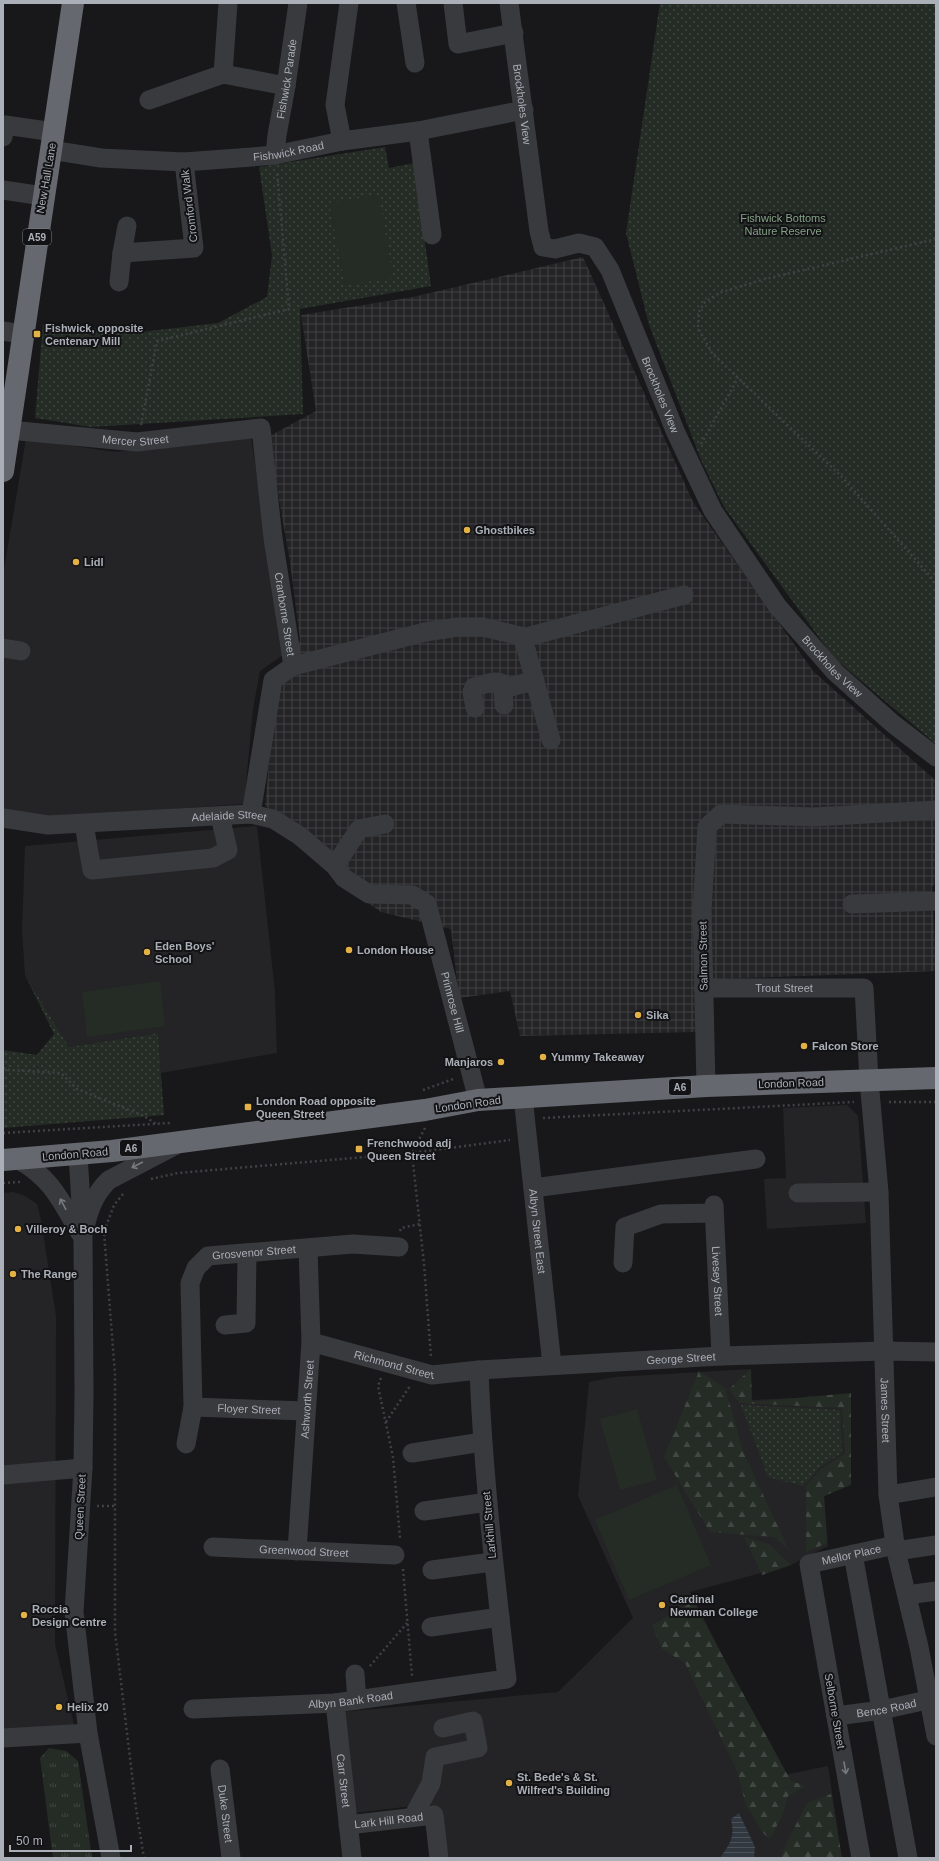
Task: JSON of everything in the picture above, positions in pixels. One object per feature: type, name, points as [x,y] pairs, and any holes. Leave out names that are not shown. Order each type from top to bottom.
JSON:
[{"type":"highway","name":"New Hall Lane","points":[[3,471],[13,333],[43,196],[53,141],[73,3]]},
{"type":"highway","name":"London Road","points":[[10,1160],[112,1151],[184,1140],[425,1110],[478,1100],[706,1086],[936,1078]]},
{"type":"street","points":[[223,74],[228,3]]},
{"type":"street","name":"Fishwick Parade","points":[[275,155],[298,3]]},
{"type":"street","points":[[342,141],[335,105],[349,3]]},
{"type":"street","points":[[406,3],[415,63]]},
{"type":"street","points":[[453,3],[458,44],[514,33]]},
{"type":"street","name":"Brockholes View","points":[[509,3],[539,231],[543,247],[555,249],[579,243],[595,247],[610,270],[676,433],[713,511],[778,607],[835,672],[892,723],[936,757]]},
{"type":"street","points":[[149,100],[223,74],[286,86]]},
{"type":"street","name":"Fishwick Road","points":[[3,137],[5,125],[101,158],[184,162],[275,155],[342,141],[418,131],[524,110]]},
{"type":"street","points":[[418,131],[432,235]]},
{"type":"street","name":"Cromford Walk","points":[[122,253],[194,248],[184,162]]},
{"type":"street","points":[[3,190],[43,196]]},
{"type":"street","points":[[119,282],[127,226]]},
{"type":"street","name":"Mercer Street","points":[[8,417],[137,442],[261,428]]},
{"type":"street","name":"Cranborne Street","points":[[251,814],[273,680],[292,666],[273,538],[261,428]]},
{"type":"street","points":[[292,666],[425,632],[458,627],[483,627],[522,638],[684,595]]},
{"type":"street","points":[[522,638],[551,740]]},
{"type":"street","points":[[475,708],[472,692],[474,687],[497,681],[503,683],[506,696],[535,680]]},
{"type":"street","name":"Salmon Street","points":[[706,1086],[702,910],[707,827],[721,814],[814,817],[936,810]]},
{"type":"street","name":"Adelaide Street","points":[[3,818],[48,825],[251,814],[273,819],[300,836],[335,866],[344,878],[369,894],[412,896],[427,904]]},
{"type":"street","points":[[84,824],[92,870],[213,858],[228,850],[220,816]]},
{"type":"street","points":[[335,866],[359,829],[385,824]]},
{"type":"street","points":[[852,904],[936,901]]},
{"type":"street","name":"Primrose Hill","points":[[427,904],[478,1100]]},
{"type":"street","name":"Trout Street","points":[[703,988],[864,988]]},
{"type":"street","name":"James Street","points":[[864,988],[869,1080],[879,1192],[888,1495],[895,1548],[907,1595],[927,1647],[936,1736]]},
{"type":"street","name":"Albyn Street East","points":[[523,1097],[552,1365]]},
{"type":"street","points":[[83,1238],[90,1207],[100,1188],[118,1175],[184,1140]]},
{"type":"street","name":"Queen Street","points":[[78,1154],[83,1238],[84,1393],[83,1468],[74,1612],[88,1732],[111,1858]]},
{"type":"street","points":[[533,1188],[756,1159]]},
{"type":"street","points":[[10,1160],[32,1167],[51,1185],[83,1238]]},
{"type":"street","points":[[798,1193],[879,1192]]},
{"type":"street","name":"Livesey Street","points":[[623,1262],[625,1227],[661,1214],[714,1209],[721,1356]]},
{"type":"street","name":"Grosvenor Street","points":[[186,1444],[193,1407],[190,1283],[196,1268],[208,1256],[353,1244],[399,1247]]},
{"type":"street","name":"Ashworth Street","points":[[296,1551],[311,1342],[308,1248]]},
{"type":"street","points":[[225,1325],[246,1323],[247,1253]]},
{"type":"street","name":"Richmond Street","points":[[311,1342],[426,1373],[478,1370]]},
{"type":"street","name":"George Street","points":[[478,1370],[721,1356],[884,1351],[936,1352]]},
{"type":"street","name":"Larkhill Street","points":[[478,1370],[482,1442],[492,1562],[500,1617],[506,1679]]},
{"type":"street","name":"Floyer Street","points":[[193,1407],[305,1411]]},
{"type":"street","points":[[412,1453],[482,1442]]},
{"type":"street","points":[[3,1475],[83,1468]]},
{"type":"street","points":[[888,1495],[936,1487]]},
{"type":"street","points":[[424,1511],[488,1502]]},
{"type":"street","name":"Mellor Place","points":[[809,1564],[853,1554],[895,1548],[936,1545]]},
{"type":"street","name":"Greenwood Street","points":[[213,1547],[399,1556]]},
{"type":"street","points":[[853,1554],[908,1858]]},
{"type":"street","points":[[432,1570],[492,1562]]},
{"type":"street","name":"Selborne Street","points":[[809,1564],[861,1858]]},
{"type":"street","points":[[907,1595],[936,1591]]},
{"type":"street","points":[[431,1627],[500,1617]]},
{"type":"street","name":"Albyn Bank Road","points":[[193,1709],[335,1703],[356,1686],[414,1692],[506,1679]]},
{"type":"street","name":"Bence Road","points":[[836,1716],[882,1710],[933,1698]]},
{"type":"street","name":"Carr Street","points":[[335,1703],[352,1858]]},
{"type":"street","points":[[413,1817],[431,1783],[435,1757],[478,1748],[473,1721],[444,1728]]},
{"type":"street","points":[[3,1738],[88,1732]]},
{"type":"street","name":"Duke Street","points":[[220,1769],[231,1858]]},
{"type":"street","name":"Lark Hill Road","points":[[348,1825],[434,1815],[439,1858]]},
{"type":"path","points":[[137,442],[157,341],[289,309],[275,155]]},
{"type":"path","points":[[936,239],[765,279],[719,293],[704,303],[699,312],[698,328],[712,353],[841,476],[931,577],[936,586]]},
{"type":"path","points":[[690,463],[738,378]]},
{"type":"path","points":[[416,1091],[455,1078],[470,1065]]},
{"type":"path","points":[[3,1068],[8,1070],[61,1073],[77,1089],[144,1116],[156,1124]]},
{"type":"path","points":[[525,1119],[871,1102],[936,1102]]},
{"type":"path","points":[[3,1133],[172,1122]]},
{"type":"path","points":[[147,1180],[178,1173],[412,1153],[527,1138]]},
{"type":"path","points":[[385,1423],[426,1373],[428,1309],[412,1153]]},
{"type":"path","points":[[128,1190],[122,1194],[114,1205],[104,1232],[115,1374],[115,1632],[136,1808],[144,1858]]},
{"type":"path","points":[[387,1362],[378,1386],[393,1457],[399,1556],[408,1623],[414,1692]]},
{"type":"path","points":[[356,1686],[408,1623]]},
{"type":"shaded area","points":[[583,257],[693,502],[813,671],[936,781],[936,882],[932,887],[936,971],[718,979],[697,1032],[520,1036],[510,991],[459,998],[451,929],[381,912],[335,880],[265,805],[274,714],[279,683],[292,666],[300,640],[290,562],[268,437],[316,411],[301,315],[413,297]]},
{"type":"shaded area","points":[[251,436],[283,655],[260,671],[253,709],[244,804],[39,818],[3,813],[3,575],[26,439],[115,452]]},
{"type":"shaded area","name":"Eden Boys' School","points":[[257,826],[275,992],[277,1053],[161,1073],[158,1033],[69,1047],[25,975],[22,930],[25,846]]},
{"type":"shaded area","points":[[847,1105],[858,1116],[866,1223],[767,1229],[764,1179],[786,1178],[783,1108]]},
{"type":"shaded area","points":[[13,1192],[25,1196],[37,1204],[41,1220],[56,1316],[55,1644],[76,1733],[3,1742],[3,1193]]},
{"type":"shaded area","name":"Cardinal Newman College","points":[[751,1369],[751,1400],[848,1396],[849,1482],[824,1497],[828,1546],[791,1565],[690,1592],[784,1775],[828,1766],[842,1858],[440,1858],[431,1804],[353,1813],[341,1712],[558,1692],[633,1618],[578,1496],[589,1382],[615,1377]]},
{"type":"shaded area","points":[[739,1813],[755,1847],[754,1858],[720,1858],[731,1840],[731,1819]]},
{"type":"green space","name":"Fishwick Bottoms Nature Reserve","points":[[660,3],[936,3],[936,744],[834,658],[724,507],[701,460],[649,325],[626,233]]},
{"type":"green space","points":[[385,147],[389,168],[414,163],[431,286],[300,309],[303,414],[91,427],[35,418],[43,324],[141,332],[218,323],[267,297],[272,255],[259,167]]},
{"type":"green space","points":[[379,195],[393,278],[345,285],[329,203]]},
{"type":"green space","points":[[25,975],[69,1047],[158,1033],[164,1115],[3,1128],[3,1050],[37,1055],[54,1034]]},
{"type":"green space","points":[[160,981],[165,1026],[87,1037],[82,992]]},
{"type":"green space","points":[[751,1369],[752,1402],[851,1393],[851,1485],[824,1496],[827,1543],[806,1552],[806,1486],[821,1469],[845,1454],[842,1408],[739,1403],[729,1389]]},
{"type":"green space","points":[[699,1371],[725,1388],[744,1454],[789,1550],[774,1537],[710,1532],[664,1457]]},
{"type":"green space","points":[[741,1405],[840,1410],[842,1453],[821,1466],[803,1486],[768,1477]]},
{"type":"green space","points":[[637,1409],[657,1480],[620,1490],[600,1419]]},
{"type":"green space","points":[[677,1485],[711,1565],[629,1600],[595,1520]]},
{"type":"green space","points":[[744,1537],[769,1544],[791,1565],[762,1575]]},
{"type":"green space","points":[[693,1602],[791,1781],[806,1786],[788,1796],[783,1814],[770,1839],[764,1834],[746,1805],[737,1771],[685,1663],[662,1649],[652,1625]]},
{"type":"green space","points":[[49,1748],[66,1751],[78,1761],[92,1858],[53,1858],[40,1758]]},
{"type":"green space","points":[[831,1794],[842,1858],[781,1858],[785,1846],[807,1803]]},
{"type":"place","name":"Fishwick, opposite Centenary Mill","points":[[37,334]]},
{"type":"place","name":"Ghostbikes","points":[[467,530]]},
{"type":"place","name":"Lidl","points":[[76,562]]},
{"type":"place","name":"London House","points":[[349,950]]},
{"type":"place","name":"Eden Boys' School","points":[[147,952]]},
{"type":"place","name":"Sika","points":[[638,1015]]},
{"type":"place","name":"Falcon Store","points":[[804,1046]]},
{"type":"place","name":"Yummy Takeaway","points":[[543,1057]]},
{"type":"place","name":"Manjaros","points":[[501,1062]]},
{"type":"place","name":"London Road opposite Queen Street","points":[[248,1107]]},
{"type":"place","name":"Frenchwood adj Queen Street","points":[[359,1149]]},
{"type":"place","name":"Villeroy & Boch","points":[[18,1229]]},
{"type":"place","name":"The Range","points":[[13,1274]]},
{"type":"place","name":"Cardinal Newman College","points":[[662,1605]]},
{"type":"place","name":"Roccia Design Centre","points":[[24,1615]]},
{"type":"place","name":"Helix 20","points":[[59,1707]]},
{"type":"place","name":"St. Bede's & St. Wilfred's Building","points":[[509,1783]]}]
